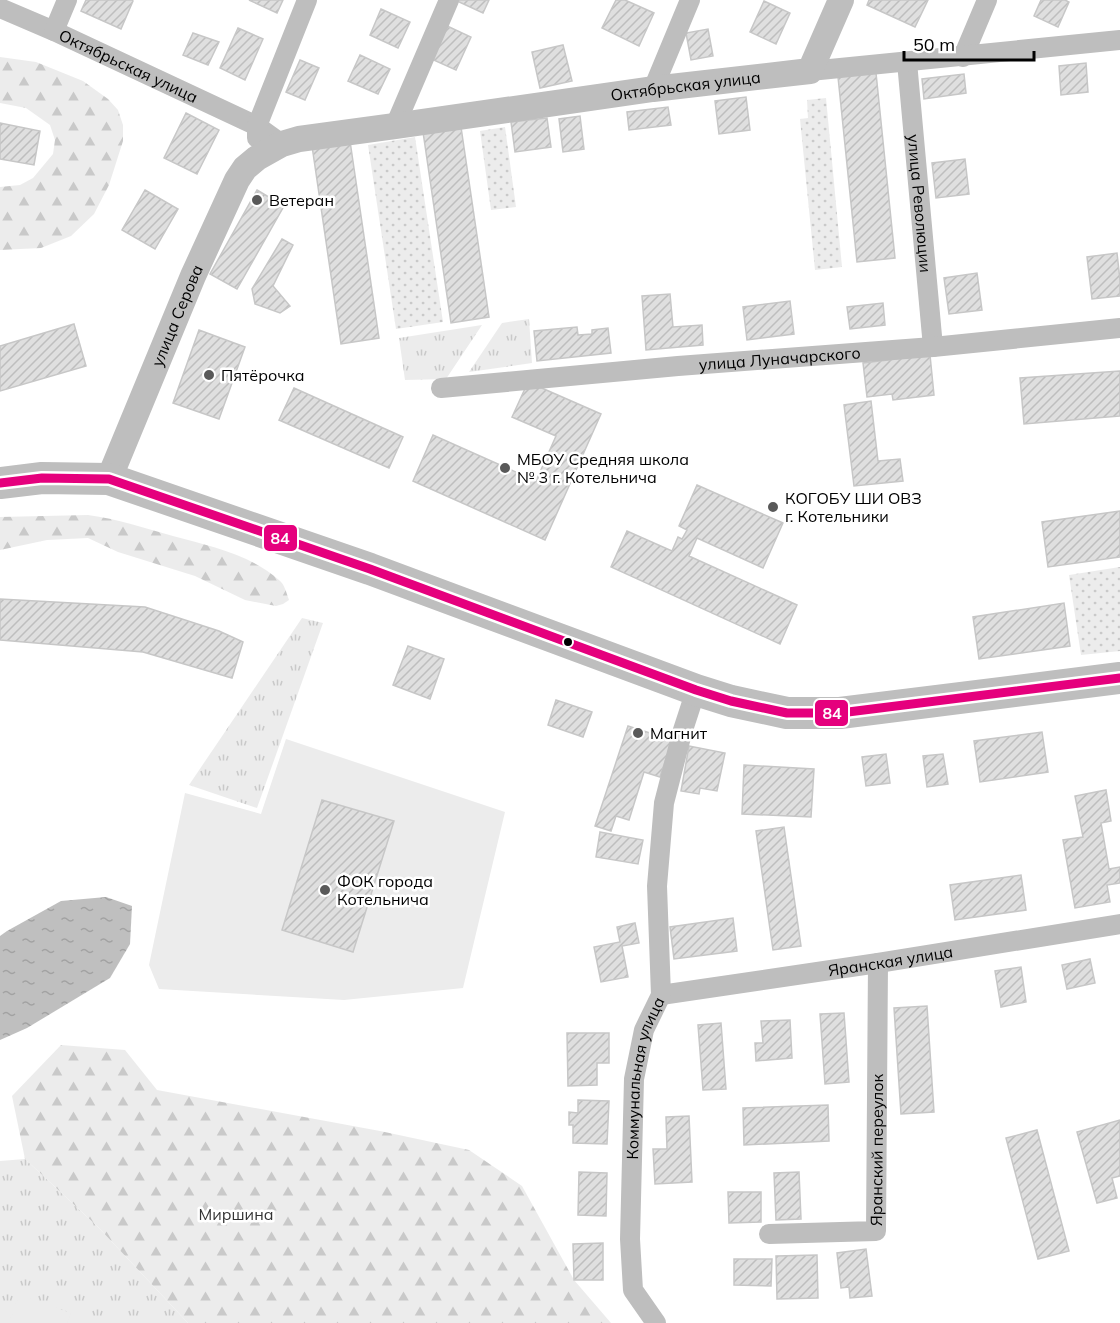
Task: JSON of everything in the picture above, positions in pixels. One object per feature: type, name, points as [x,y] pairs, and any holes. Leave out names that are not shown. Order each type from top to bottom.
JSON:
[{"type":"main road","points":[[0,483],[42,478],[109,479],[370,569],[696,690],[731,701],[787,713],[840,713],[1120,678]]},
{"type":"street","points":[[54,31],[68,0]]},
{"type":"street","points":[[257,158],[257,126],[307,0]]},
{"type":"street","points":[[395,126],[449,0]]},
{"type":"street","points":[[653,89],[690,0]]},
{"type":"street","points":[[810,71],[841,0]]},
{"type":"street","points":[[963,57],[987,0]]},
{"type":"street","name":"Октябрьская улица","points":[[0,8],[257,126],[282,144]]},
{"type":"street","name":"Октябрьская улица","points":[[257,158],[282,144],[299,139],[653,89],[1120,40]]},
{"type":"street","name":"улица Революции","points":[[907,62],[933,347]]},
{"type":"street","name":"улица Серова","points":[[109,479],[193,276],[232,190],[244,168],[257,158]]},
{"type":"street","name":"улица Луначарского","points":[[441,388],[678,366],[933,347],[1120,328]]},
{"type":"street","name":"Коммунальная улица","points":[[656,1323],[633,1290],[630,1228],[634,1080],[644,1030],[661,994],[657,886],[664,802],[696,690]]},
{"type":"street","name":"Яранская улица","points":[[661,994],[878,963],[1120,924]]},
{"type":"street","name":"Яранский переулок","points":[[769,1234],[876,1231],[878,963]]},
{"type":"green space","points":[[0,57],[36,62],[83,81],[108,99],[118,110],[123,125],[123,141],[109,185],[94,214],[71,236],[41,248],[0,250],[0,187],[20,185],[33,178],[53,154],[55,140],[50,125],[26,108],[0,103]]},
{"type":"green space","points":[[826,98],[842,267],[815,270],[800,119],[808,118],[807,100]]},
{"type":"green space","points":[[505,127],[516,207],[491,210],[480,131]]},
{"type":"green space","points":[[415,137],[443,322],[396,329],[368,145]]},
{"type":"green space","points":[[529,319],[532,363],[469,372],[502,323]]},
{"type":"green space","points":[[482,325],[446,379],[405,380],[399,338]]},
{"type":"green space","points":[[88,515],[215,547],[242,557],[268,571],[279,580],[289,600],[276,606],[245,600],[195,576],[118,552],[88,538],[47,540],[0,550],[0,517]]},
{"type":"green space","points":[[1120,567],[1120,651],[1081,655],[1069,575]]},
{"type":"green space","points":[[302,618],[323,623],[257,808],[189,785]]},
{"type":"green space","name":"ФОК города Котельнича","points":[[286,739],[505,812],[463,988],[344,1000],[159,989],[149,965],[185,793],[261,814]]},
{"type":"green space","name":"Миршина","points":[[61,1045],[125,1050],[157,1090],[380,1131],[469,1150],[522,1186],[574,1280],[611,1323],[188,1323],[98,1227],[25,1159],[12,1096]]},
{"type":"green space","points":[[25,1159],[98,1227],[188,1323],[0,1323],[0,1161]]},
{"type":"green space","points":[[19,1295],[71,1313],[67,1323],[9,1323]]},
{"type":"water","points":[[106,897],[132,906],[130,944],[110,978],[27,1028],[0,1040],[0,936],[61,901]]},
{"type":"building","points":[[86,0],[133,1],[121,29],[81,11]]},
{"type":"building","points":[[249,0],[283,0],[277,13]]},
{"type":"building","points":[[455,0],[489,0],[483,13]]},
{"type":"building","points":[[616,0],[625,0],[654,13],[639,46],[602,28]]},
{"type":"building","points":[[869,0],[928,0],[915,27],[867,5]]},
{"type":"building","points":[[1041,0],[1069,2],[1058,27],[1034,16]]},
{"type":"building","points":[[764,1],[790,13],[776,44],[750,32]]},
{"type":"building","points":[[381,9],[410,22],[398,48],[370,35]]},
{"type":"building","points":[[445,25],[471,37],[456,70],[429,58]]},
{"type":"building","points":[[238,28],[263,39],[245,80],[220,68]]},
{"type":"building","points":[[708,29],[713,56],[691,60],[686,33]]},
{"type":"building","points":[[193,33],[219,42],[208,65],[183,55]]},
{"type":"building","points":[[563,45],[572,81],[540,88],[532,52]]},
{"type":"building","points":[[360,55],[390,69],[378,94],[348,81]]},
{"type":"building","points":[[300,60],[319,68],[305,100],[286,92]]},
{"type":"building","points":[[1086,63],[1088,92],[1061,95],[1059,66]]},
{"type":"building","points":[[876,73],[895,258],[857,262],[838,77]]},
{"type":"building","points":[[964,74],[966,93],[924,99],[922,79]]},
{"type":"building","points":[[746,97],[750,130],[719,134],[715,101]]},
{"type":"building","points":[[668,107],[671,125],[629,130],[627,112]]},
{"type":"building","points":[[186,113],[219,130],[197,174],[164,158]]},
{"type":"building","points":[[580,116],[584,149],[563,152],[559,119]]},
{"type":"building","points":[[547,118],[551,147],[515,152],[511,122]]},
{"type":"building","points":[[0,123],[40,131],[34,165],[0,159]]},
{"type":"building","points":[[461,127],[489,317],[451,323],[423,132]]},
{"type":"building","points":[[350,141],[379,338],[341,344],[312,146]]},
{"type":"building","points":[[965,159],[969,194],[936,198],[932,163]]},
{"type":"building","points":[[145,190],[178,209],[155,249],[122,230]]},
{"type":"building","points":[[257,190],[284,206],[237,289],[210,274]]},
{"type":"building","points":[[282,239],[293,245],[273,286],[290,306],[280,313],[255,304],[252,289]]},
{"type":"building","points":[[1117,253],[1120,296],[1092,299],[1087,257]]},
{"type":"building","points":[[977,273],[982,310],[949,314],[944,278]]},
{"type":"building","points":[[670,294],[673,327],[702,325],[703,345],[646,350],[642,296]]},
{"type":"building","points":[[790,301],[794,334],[747,340],[743,307]]},
{"type":"building","points":[[883,303],[885,325],[850,329],[847,307]]},
{"type":"building","points":[[74,324],[86,366],[0,391],[0,346]]},
{"type":"building","points":[[577,327],[578,335],[592,334],[592,330],[608,328],[611,353],[537,361],[534,331]]},
{"type":"building","points":[[199,330],[245,347],[219,419],[173,403]]},
{"type":"building","points":[[930,355],[934,395],[893,400],[892,394],[867,397],[863,363]]},
{"type":"building","points":[[1120,371],[1120,416],[1024,424],[1020,378]]},
{"type":"building","points":[[528,382],[601,414],[545,540],[413,481],[433,435],[536,481],[556,436],[512,417]]},
{"type":"building","points":[[294,388],[403,437],[389,468],[279,420]]},
{"type":"building","points":[[871,401],[878,461],[900,459],[903,481],[854,486],[844,405]]},
{"type":"building","points":[[697,485],[783,523],[763,568],[697,538],[689,556],[797,605],[780,644],[611,567],[627,531],[672,551],[678,537],[682,539],[687,530],[679,526]]},
{"type":"building","points":[[1120,511],[1120,557],[1048,567],[1042,522]]},
{"type":"building","points":[[0,599],[145,607],[219,631],[243,642],[232,678],[143,652],[0,640]]},
{"type":"building","points":[[1064,603],[1070,646],[979,659],[973,617]]},
{"type":"building","points":[[408,646],[444,659],[430,699],[393,685]]},
{"type":"building","points":[[556,700],[592,712],[583,737],[548,725]]},
{"type":"building","points":[[628,726],[672,740],[660,777],[644,772],[629,820],[616,816],[611,831],[595,826]]},
{"type":"building","points":[[1042,732],[1048,772],[980,782],[974,741]]},
{"type":"building","points":[[689,746],[725,753],[717,791],[700,788],[699,794],[681,791]]},
{"type":"building","points":[[886,754],[890,783],[866,786],[862,757]]},
{"type":"building","points":[[943,754],[948,784],[927,787],[923,756]]},
{"type":"building","points":[[744,765],[814,769],[811,817],[742,814]]},
{"type":"building","points":[[1106,790],[1111,821],[1101,823],[1109,869],[1120,867],[1120,883],[1107,885],[1110,902],[1075,908],[1063,840],[1083,837],[1075,796]]},
{"type":"building","points":[[322,800],[394,821],[353,952],[282,930]]},
{"type":"building","points":[[784,827],[801,946],[773,950],[756,831]]},
{"type":"building","points":[[600,832],[643,840],[638,864],[596,857]]},
{"type":"building","points":[[1021,875],[1026,910],[955,920],[950,885]]},
{"type":"building","points":[[733,918],[737,951],[674,959],[670,927]]},
{"type":"building","points":[[635,923],[639,943],[622,946],[628,977],[601,982],[594,947],[620,942],[617,927]]},
{"type":"building","points":[[1090,959],[1095,983],[1067,989],[1062,965]]},
{"type":"building","points":[[1021,967],[1026,1002],[1001,1007],[995,971]]},
{"type":"building","points":[[927,1006],[934,1112],[901,1114],[894,1008]]},
{"type":"building","points":[[844,1013],[849,1082],[825,1084],[820,1014]]},
{"type":"building","points":[[790,1020],[792,1058],[756,1061],[755,1043],[763,1043],[761,1021]]},
{"type":"building","points":[[721,1023],[726,1089],[703,1090],[698,1025]]},
{"type":"building","points":[[567,1033],[609,1033],[609,1063],[597,1063],[597,1085],[568,1086]]},
{"type":"building","points":[[578,1100],[609,1101],[607,1144],[573,1143],[573,1125],[569,1125],[569,1112],[578,1113]]},
{"type":"building","points":[[828,1105],[829,1141],[744,1145],[743,1108]]},
{"type":"building","points":[[689,1116],[692,1182],[655,1184],[653,1149],[667,1149],[666,1117]]},
{"type":"building","points":[[1120,1120],[1120,1176],[1112,1178],[1117,1198],[1097,1203],[1077,1132]]},
{"type":"building","points":[[1037,1130],[1069,1251],[1038,1259],[1006,1138]]},
{"type":"building","points":[[579,1172],[607,1173],[606,1216],[578,1215]]},
{"type":"building","points":[[799,1172],[801,1219],[776,1220],[774,1173]]},
{"type":"building","points":[[728,1192],[761,1192],[761,1222],[729,1223]]},
{"type":"building","points":[[603,1243],[603,1280],[574,1280],[573,1244]]},
{"type":"building","points":[[866,1249],[872,1296],[850,1298],[849,1287],[841,1288],[837,1253]]},
{"type":"building","points":[[817,1255],[818,1298],[777,1299],[776,1256]]},
{"type":"building","points":[[734,1259],[772,1259],[771,1286],[734,1285]]},
{"type":"transit line","name":"84","points":[[0,483],[42,478],[109,479],[370,569],[696,690],[731,701],[787,713],[840,713],[1120,678]]},
{"type":"place","name":"Ветеран","points":[[257,200]]},
{"type":"place","name":"Пятёрочка","points":[[209,375]]},
{"type":"place","name":"МБОУ Средняя школа № 3 г. Котельнича","points":[[505,468]]},
{"type":"place","name":"КОГОБУ ШИ ОВЗ г. Котельники","points":[[773,507]]},
{"type":"place","name":"Магнит","points":[[638,733]]},
{"type":"place","name":"ФОК города Котельнича","points":[[325,890]]}]
